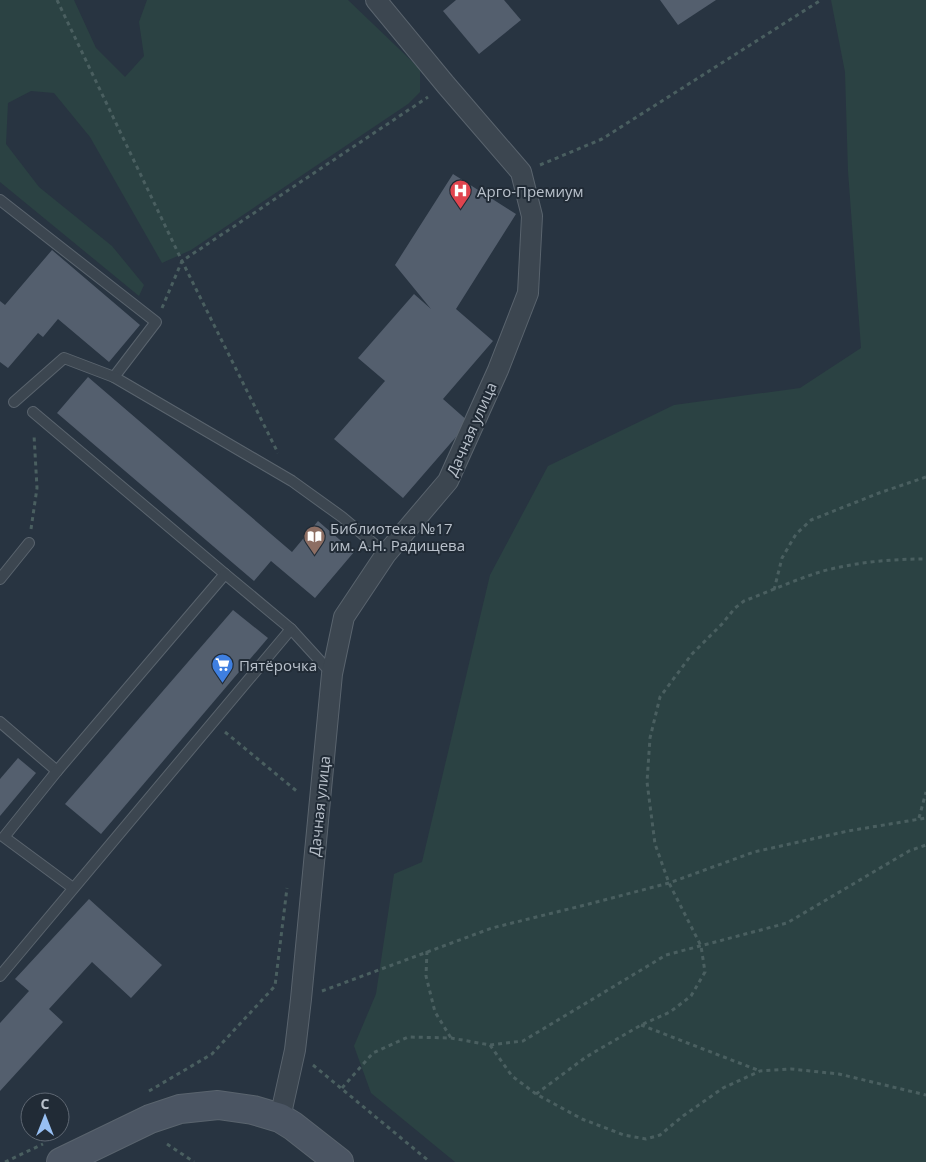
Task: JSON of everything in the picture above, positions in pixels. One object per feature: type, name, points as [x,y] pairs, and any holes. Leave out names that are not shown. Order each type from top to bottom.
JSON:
[{"type":"main road","points":[[55,1151],[180,1109],[218,1105],[253,1110],[280,1118],[339,1162]]},
{"type":"street","name":"Дачная улица","points":[[280,1118],[294,1050],[301,999],[332,674],[344,617],[386,554],[448,481],[498,370],[528,293],[532,216],[521,172],[446,86],[376,0]]},
{"type":"lane","points":[[0,200],[156,322],[114,377]]},
{"type":"lane","points":[[14,402],[64,358],[114,377],[292,481],[386,554]]},
{"type":"lane","points":[[33,412],[291,629],[332,674]]},
{"type":"lane","points":[[0,579],[29,542]]},
{"type":"lane","points":[[73,888],[2,835],[225,574]]},
{"type":"lane","points":[[0,976],[291,629]]},
{"type":"lane","points":[[0,722],[57,771]]},
{"type":"path","points":[[57,0],[182,261],[292,481]]},
{"type":"path","points":[[521,172],[602,139],[821,0]]},
{"type":"path","points":[[156,322],[182,261],[446,86]]},
{"type":"path","points":[[29,542],[37,488],[33,412]]},
{"type":"path","points":[[774,590],[782,558],[796,534],[811,520],[926,477]]},
{"type":"path","points":[[536,1094],[586,1057],[641,1025],[670,1012],[691,996],[705,972],[700,946],[669,883],[655,844],[647,782],[650,738],[660,697],[692,654],[735,608],[744,601],[823,572],[855,564],[896,559],[926,559]]},
{"type":"path","points":[[213,722],[300,794]]},
{"type":"path","points":[[919,818],[926,792]]},
{"type":"path","points":[[301,999],[492,928],[669,883],[754,852],[848,831],[926,818]]},
{"type":"path","points":[[342,1088],[373,1053],[408,1037],[451,1038],[490,1045],[523,1041],[666,955],[787,923],[909,852],[926,845]]},
{"type":"path","points":[[145,1093],[212,1054],[275,986],[288,880]]},
{"type":"path","points":[[427,951],[426,976],[435,1012],[451,1038]]},
{"type":"path","points":[[641,1025],[760,1071]]},
{"type":"path","points":[[490,1045],[512,1076],[536,1094],[582,1119],[624,1135],[646,1139],[660,1135],[723,1088],[760,1071],[791,1069],[839,1074],[926,1095]]},
{"type":"path","points":[[294,1050],[430,1162]]},
{"type":"path","points":[[167,1144],[194,1162]]},
{"type":"path","points":[[5,1162],[55,1151]]},
{"type":"green space","points":[[0,0],[74,0],[96,48],[125,77],[144,56],[139,22],[147,0],[348,0],[420,69],[420,92],[408,104],[191,250],[162,263],[90,137],[54,93],[31,91],[8,103],[6,144],[39,187],[112,246],[144,285],[139,296],[0,182]]},
{"type":"green space","points":[[831,0],[926,0],[926,1162],[455,1162],[371,1093],[354,1046],[376,994],[394,874],[422,862],[490,575],[548,466],[674,405],[800,388],[861,348],[848,171],[845,72]]},
{"type":"building","points":[[456,0],[504,0],[521,20],[479,54],[443,11]]},
{"type":"building","points":[[660,0],[716,0],[678,25]]},
{"type":"building","points":[[453,174],[516,214],[456,309],[493,341],[443,399],[469,422],[403,498],[334,439],[385,381],[358,358],[414,294],[431,309],[395,265]]},
{"type":"building","points":[[52,250],[140,325],[109,362],[58,319],[43,337],[38,333],[8,368],[0,362],[0,301],[5,305]]},
{"type":"building","points":[[88,377],[292,552],[318,521],[354,552],[315,598],[271,561],[254,581],[57,413]]},
{"type":"building","points":[[233,610],[268,638],[101,834],[65,804]]},
{"type":"building","points":[[18,758],[36,773],[0,816],[0,779]]},
{"type":"building","points":[[89,899],[162,965],[131,998],[92,962],[49,1009],[63,1022],[0,1091],[0,1023],[29,991],[15,979]]},
{"type":"place","name":"Арго-Премиум","points":[[461,210]]},
{"type":"place","name":"Библиотека №17 им. А.Н. Радищева","points":[[314,556]]},
{"type":"place","name":"Пятёрочка","points":[[223,684]]}]
